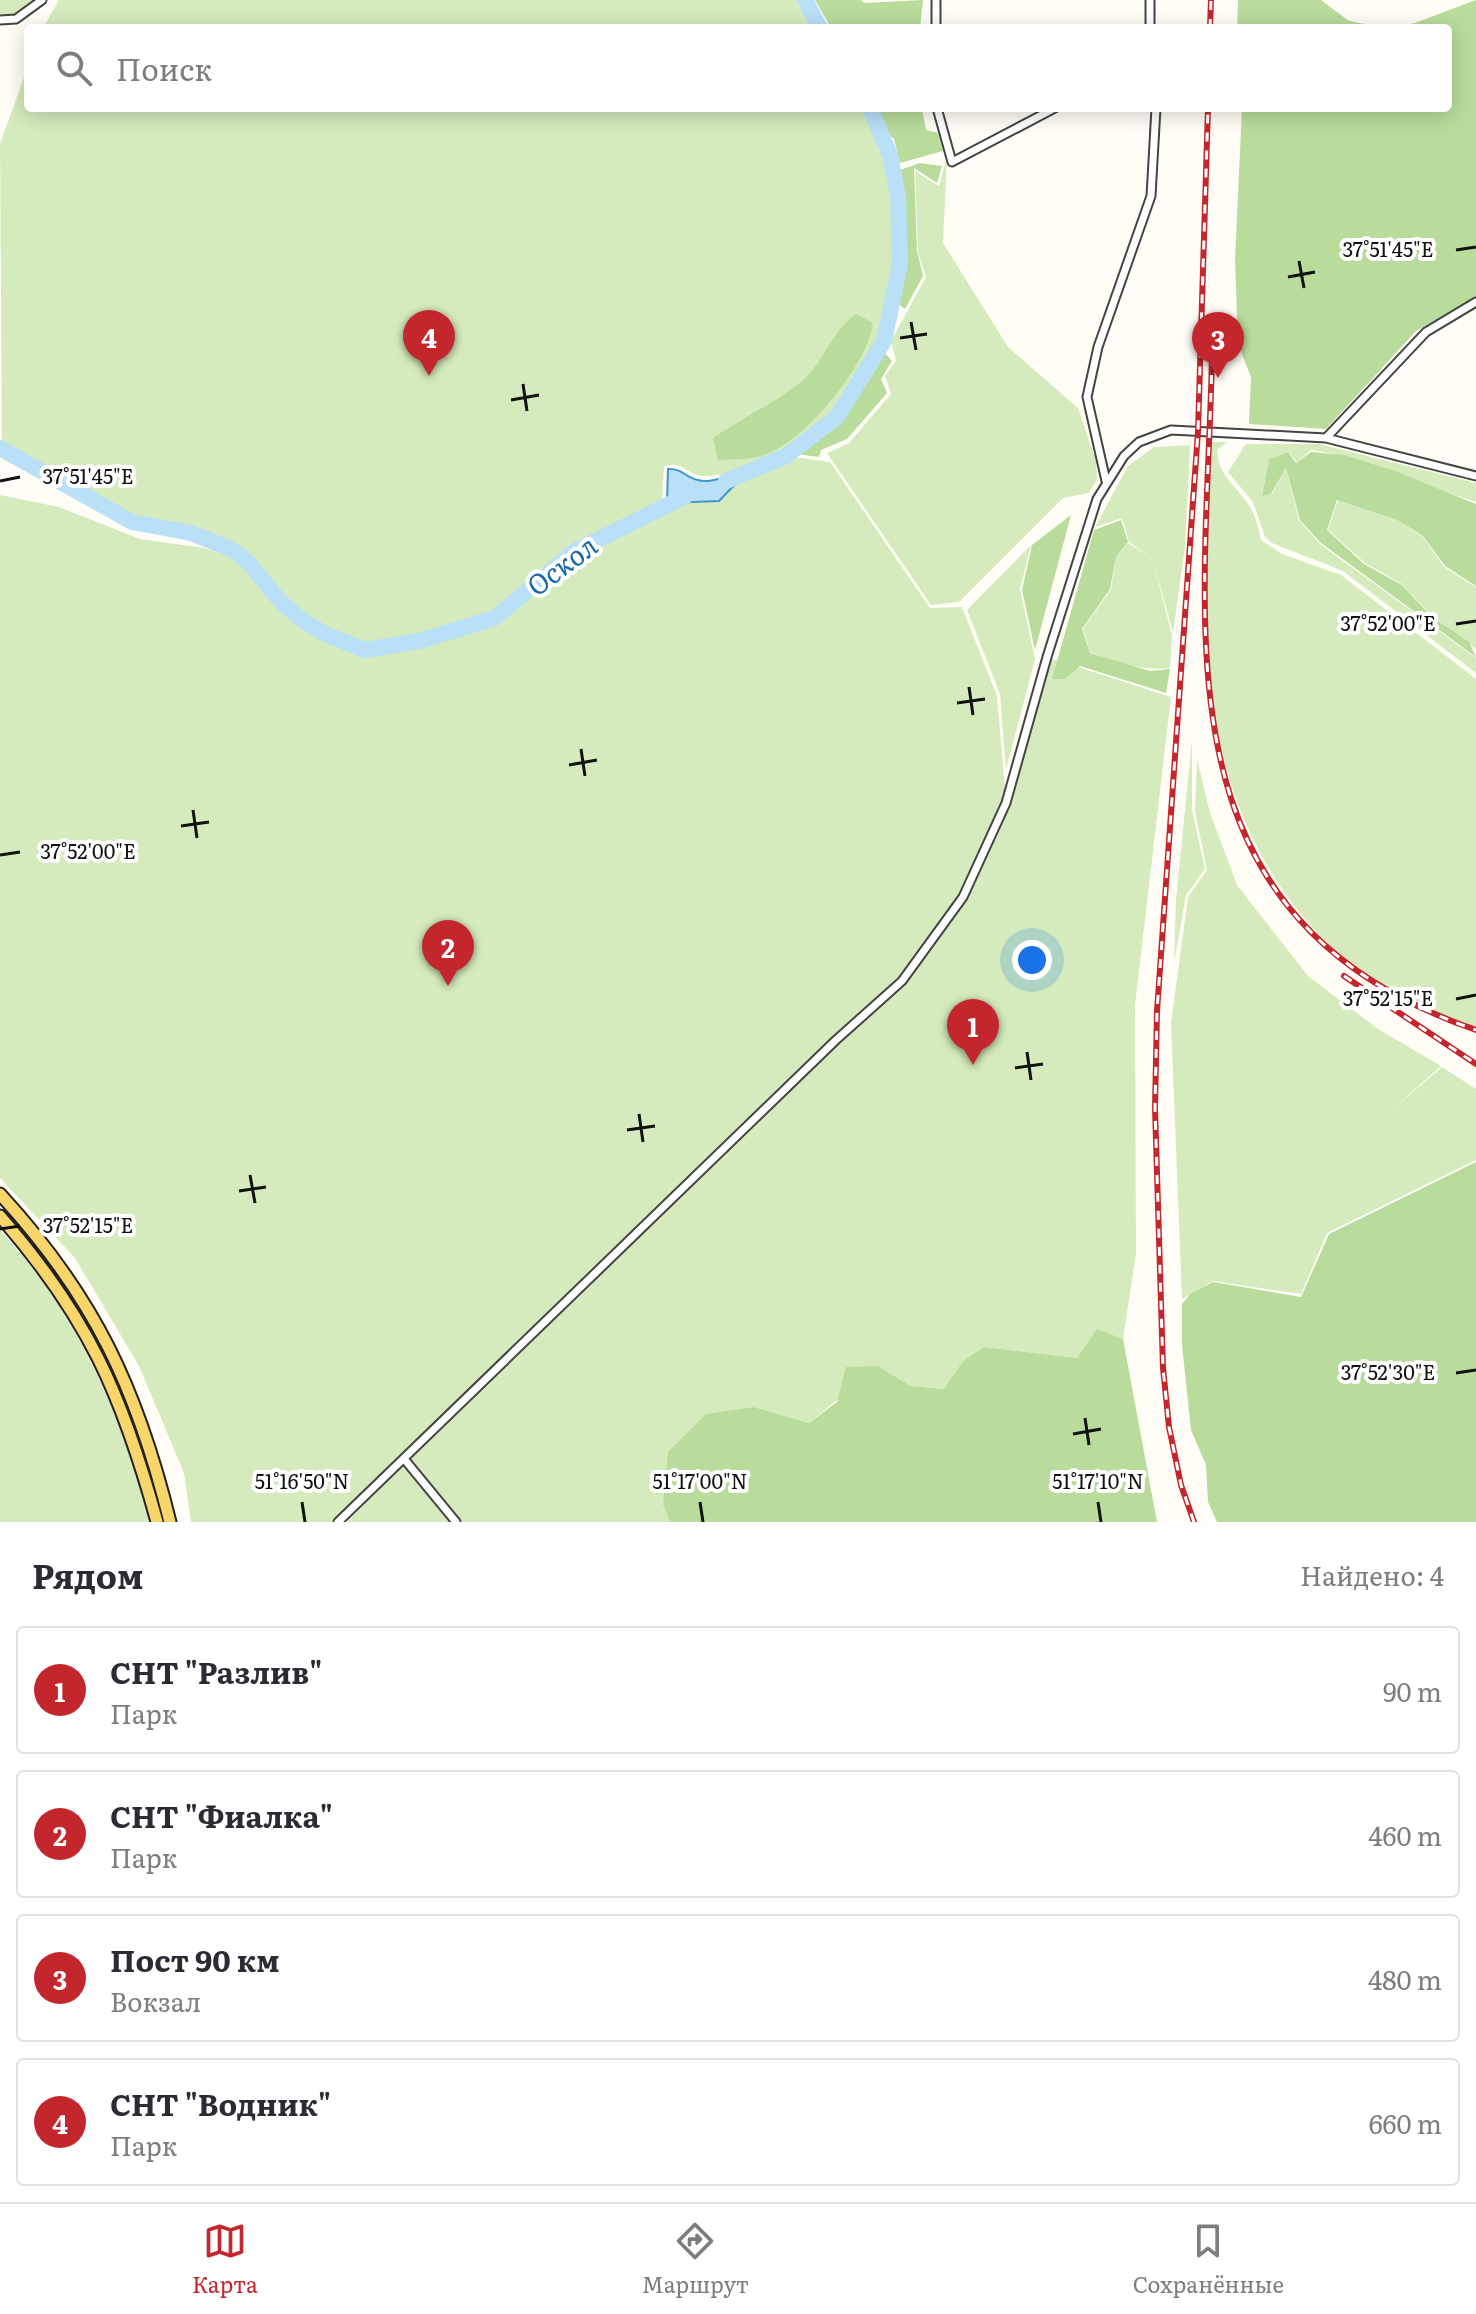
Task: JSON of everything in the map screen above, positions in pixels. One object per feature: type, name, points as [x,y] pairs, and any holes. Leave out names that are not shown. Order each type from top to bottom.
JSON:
[{"type":"main road","points":[[0,1194],[58,1264],[113,1354],[150,1444],[170,1522]]},
{"type":"main road","points":[[0,1216],[45,1267],[88,1334],[123,1408],[157,1522]]},
{"type":"street","points":[[0,20],[16,19],[42,0]]},
{"type":"street","points":[[936,0],[936,24]]},
{"type":"street","points":[[1150,0],[1150,24]]},
{"type":"street","points":[[938,112],[952,162],[1047,112]]},
{"type":"street","points":[[1106,481],[1087,397],[1098,347],[1151,196],[1156,112]]},
{"type":"street","points":[[1326,438],[1426,332],[1476,302]]},
{"type":"street","points":[[338,1522],[836,1040],[902,981],[963,897],[1006,803],[1047,657],[1106,481],[1139,442],[1171,430],[1326,438],[1476,476]]},
{"type":"street","points":[[405,1460],[456,1522]]},
{"type":"green space","points":[[0,0],[48,0],[13,25],[0,23]]},
{"type":"green space","points":[[59,0],[801,0],[814,24],[45,24]]},
{"type":"green space","points":[[815,0],[861,0],[864,3],[923,0],[920,24],[829,24]]},
{"type":"green space","points":[[1238,0],[1321,0],[1349,21],[1365,24],[1237,24]]},
{"type":"green space","points":[[1476,0],[1476,297],[1416,331],[1326,429],[1249,424],[1251,377],[1238,344],[1235,260],[1242,112],[1452,112],[1452,24],[1410,24]]},
{"type":"green space","points":[[24,77],[24,112],[867,112],[892,176],[898,247],[894,283],[886,318],[856,382],[835,410],[779,456],[755,468],[714,475],[699,475],[677,465],[664,466],[662,501],[571,548],[494,612],[419,637],[366,643],[330,629],[305,614],[286,598],[254,557],[235,545],[209,532],[134,518],[2,442],[0,144]]},
{"type":"green space","points":[[880,112],[923,112],[926,130],[938,133],[943,151],[900,163],[894,139],[884,130]]},
{"type":"green space","points":[[947,157],[943,243],[1008,347],[1078,408],[1096,461],[1097,479],[1089,493],[1063,498],[959,602],[931,605],[827,453],[849,443],[891,394],[885,376],[896,361],[891,341],[926,277],[918,252],[915,171],[939,186]]},
{"type":"green space","points":[[920,163],[942,166],[937,183],[914,168],[917,251],[923,276],[905,309],[897,303],[907,257],[900,170]]},
{"type":"green space","points":[[856,314],[873,323],[869,340],[847,380],[831,401],[795,437],[777,449],[745,459],[718,460],[713,438],[802,381],[817,365],[840,329]]},
{"type":"green space","points":[[885,353],[892,361],[881,379],[887,393],[847,439],[821,450],[819,457],[796,454],[846,409]]},
{"type":"green space","points":[[1212,442],[1227,442],[1217,450],[1220,466],[1251,508],[1261,540],[1282,554],[1341,575],[1476,679],[1476,1029],[1420,1007],[1371,978],[1328,943],[1292,902],[1262,856],[1239,805],[1222,750],[1208,660],[1206,566]]},
{"type":"green space","points":[[1246,444],[1319,444],[1476,483],[1476,502],[1375,465],[1311,450],[1297,462],[1288,452],[1269,459],[1262,495],[1272,494],[1286,468],[1299,520],[1320,544],[1476,658],[1476,673],[1343,571],[1272,543],[1265,537],[1253,502],[1228,472]]},
{"type":"green space","points":[[1190,445],[1185,547],[1173,633],[1153,560],[1172,636],[1170,668],[1129,665],[1090,652],[1083,629],[1111,589],[1116,557],[1128,543],[1152,558],[1129,542],[1122,518],[1095,527],[1128,466],[1154,447]]},
{"type":"green space","points":[[1288,452],[1296,463],[1311,452],[1344,455],[1395,471],[1476,504],[1476,586],[1445,566],[1423,536],[1397,520],[1337,500],[1327,530],[1364,564],[1402,585],[1432,617],[1469,642],[1476,657],[1321,543],[1300,520],[1286,468],[1271,494],[1262,496],[1269,459]]},
{"type":"green space","points":[[786,456],[830,462],[930,608],[962,607],[997,696],[1006,800],[1047,657],[1171,697],[1135,1005],[1136,1253],[1123,1339],[1097,1330],[1077,1358],[984,1347],[963,1361],[945,1389],[911,1386],[878,1366],[809,1423],[754,1407],[663,1505],[670,1522],[347,1522],[450,1417],[335,1522],[191,1522],[184,1473],[139,1366],[75,1258],[0,1178],[0,495],[59,507],[140,539],[204,548],[248,562],[281,602],[302,620],[327,635],[366,650],[419,641],[495,618],[588,543],[672,501]]},
{"type":"green space","points":[[1338,500],[1397,520],[1423,537],[1444,567],[1476,587],[1476,649],[1432,616],[1402,584],[1365,563],[1328,530]]},
{"type":"green space","points":[[1071,515],[1035,650],[1022,590],[1032,545]]},
{"type":"green space","points":[[1121,520],[1128,542],[1116,557],[1110,589],[1082,629],[1090,653],[1150,671],[1170,669],[1166,693],[1080,666],[1065,679],[1052,679],[1094,530]]},
{"type":"green space","points":[[1031,545],[1020,589],[1035,659],[1006,770],[1000,694],[967,610]]},
{"type":"green space","points":[[1192,740],[1192,810],[1205,869],[1186,895],[1174,963],[1176,900]]},
{"type":"green space","points":[[1197,759],[1210,813],[1237,885],[1308,976],[1378,1029],[1441,1066],[1386,1115],[1442,1067],[1476,1089],[1476,1160],[1327,1233],[1301,1294],[1213,1281],[1182,1299],[1171,1023],[1188,897],[1207,870],[1195,812]]},
{"type":"green space","points":[[1476,1162],[1476,1522],[1217,1522],[1208,1502],[1206,1465],[1191,1430],[1182,1345],[1182,1304],[1190,1294],[1213,1282],[1301,1297],[1329,1234]]},
{"type":"green space","points":[[0,1230],[52,1296],[93,1366],[125,1442],[149,1522],[0,1522]]},
{"type":"green space","points":[[1097,1329],[1123,1339],[1157,1522],[670,1522],[663,1505],[668,1452],[706,1414],[754,1407],[809,1423],[837,1402],[846,1367],[878,1366],[911,1386],[944,1389],[963,1361],[984,1347],[1077,1358]]},
{"type":"water","points":[[668,469],[703,481],[744,475],[719,501],[667,503]]},
{"type":"waterway","name":"Оскол","points":[[805,0],[818,24]]},
{"type":"waterway","name":"Оскол","points":[[726,481],[786,456],[837,417],[884,341],[900,264],[898,196],[890,155],[872,112]]},
{"type":"waterway","name":"Оскол","points":[[0,448],[132,522],[191,533],[231,549],[248,562],[281,602],[302,620],[327,635],[365,650],[419,641],[495,618],[573,552],[686,496]]},
{"type":"railway","points":[[1210,24],[1211,0]]},
{"type":"railway","points":[[1194,1522],[1181,1485],[1169,1427],[1163,1368],[1155,1108],[1157,1011],[1198,431],[1208,112]]},
{"type":"railway","points":[[1212,357],[1205,564],[1207,662],[1220,755],[1248,841],[1296,916],[1371,980],[1476,1030]]},
{"type":"railway","points":[[1344,976],[1476,1064]]},
{"type":"place","name":"СНТ \"Водник\"","points":[[429,376]]},
{"type":"place","name":"Пост 90 км","points":[[1218,378]]},
{"type":"place","name":"СНТ \"Фиалка\"","points":[[448,986]]},
{"type":"place","name":"СНТ \"Разлив\"","points":[[973,1065]]}]
